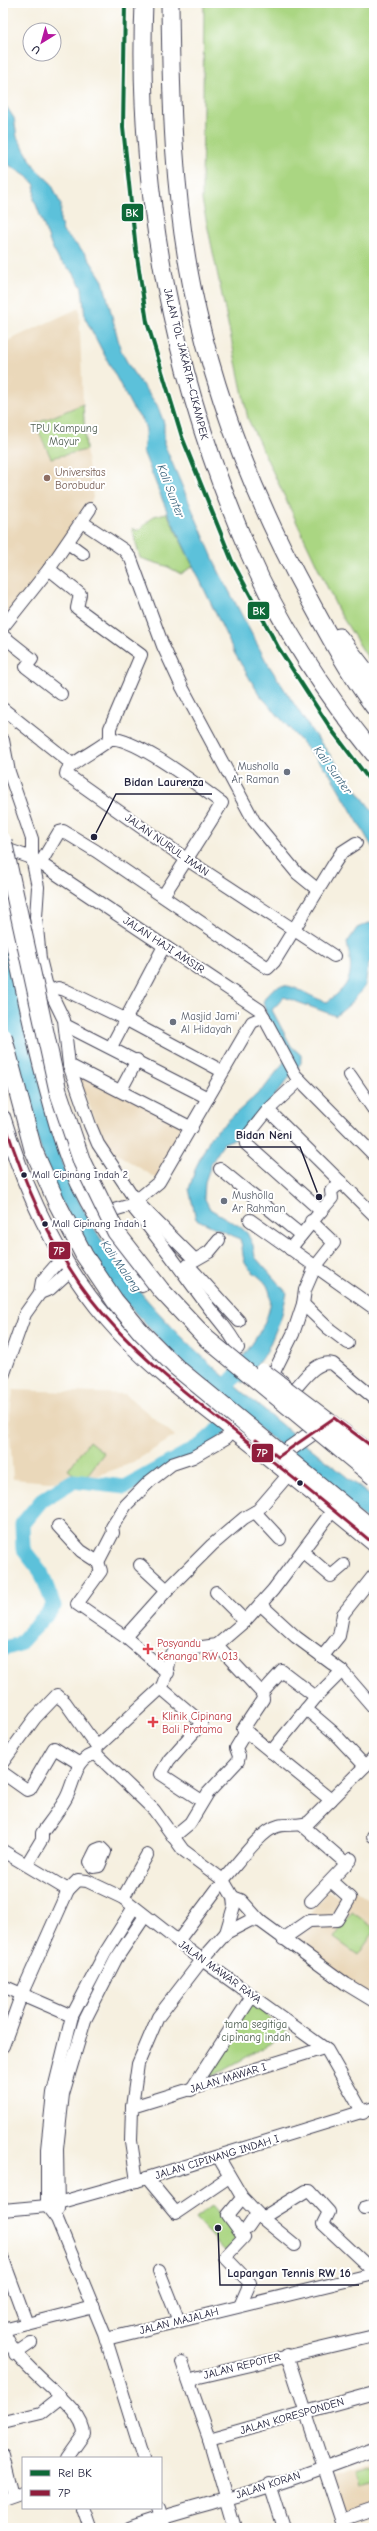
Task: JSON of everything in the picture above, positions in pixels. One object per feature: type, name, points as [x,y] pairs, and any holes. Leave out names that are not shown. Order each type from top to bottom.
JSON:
[{"type":"highway","name":"JALAN TOL JAKARTA–CIKAMPEK","points":[[144,3],[142,44],[145,128],[159,250],[173,322],[202,431],[249,554],[296,643],[346,719],[374,754]]},
{"type":"highway","points":[[170,3],[171,105],[178,194],[192,287],[221,396],[251,482],[337,652],[374,707]]},
{"type":"highway","points":[[317,614],[337,634],[374,682]]},
{"type":"highway","points":[[3,841],[58,1091],[82,1162],[116,1232],[161,1290],[207,1339],[235,1354],[268,1375],[374,1456]]},
{"type":"highway","points":[[3,1036],[33,1149],[57,1203],[84,1255],[115,1301],[142,1333],[176,1366],[374,1530]]},
{"type":"highway","points":[[235,1354],[374,1477]]},
{"type":"main road","points":[[3,1118],[16,1160],[35,1205],[72,1269],[108,1320],[133,1346],[213,1414],[374,1544]]},
{"type":"main road","points":[[279,1456],[331,1421],[374,1448]]},
{"type":"main road","points":[[230,1428],[242,1429],[279,1456],[321,1493],[330,1507]]},
{"type":"street","points":[[3,627],[50,569],[90,509]]},
{"type":"street","points":[[82,522],[124,550],[131,559],[163,646],[182,687],[254,821],[298,873],[318,890]]},
{"type":"street","points":[[68,543],[83,554]]},
{"type":"street","points":[[3,709],[72,764],[101,748],[110,739],[110,728],[141,655],[77,608],[80,594],[50,569]]},
{"type":"street","points":[[3,636],[32,659],[26,667],[61,694]]},
{"type":"street","points":[[110,739],[125,740],[222,803],[162,896]]},
{"type":"street","points":[[3,740],[9,772],[32,839],[36,861],[38,886],[36,917],[40,959],[50,991],[65,1026],[69,1065],[98,1144],[133,1203],[239,1321]]},
{"type":"street","name":"JALAN NURUL IMAN","points":[[72,764],[66,774],[186,860],[334,956]]},
{"type":"street","points":[[36,861],[59,832],[63,832],[96,851],[268,968],[342,852],[356,842]]},
{"type":"street","name":"JALAN HAJI AMSIR","points":[[3,848],[36,861],[260,1010],[285,1060],[297,1078],[374,1155]]},
{"type":"street","points":[[3,904],[42,1072],[63,1150],[104,1232],[142,1286]]},
{"type":"street","points":[[111,1047],[164,946]]},
{"type":"street","points":[[16,959],[40,959]]},
{"type":"street","points":[[50,991],[61,989],[125,1019],[222,1071]]},
{"type":"street","points":[[95,1215],[133,1203],[159,1182],[192,1128],[222,1071],[252,1022],[264,1017]]},
{"type":"street","points":[[65,1026],[137,1060],[208,1098]]},
{"type":"street","points":[[121,1090],[137,1060]]},
{"type":"street","points":[[42,1072],[69,1065],[121,1090],[192,1128]]},
{"type":"street","points":[[350,1075],[374,1110]]},
{"type":"street","points":[[297,1078],[247,1135],[246,1144],[321,1211]]},
{"type":"street","points":[[268,1110],[374,1215]]},
{"type":"street","points":[[220,1169],[301,1235]]},
{"type":"street","points":[[290,1249],[311,1221],[332,1198],[331,1191],[341,1182]]},
{"type":"street","points":[[133,1203],[188,1264],[207,1306],[228,1329],[235,1354]]},
{"type":"street","points":[[250,1220],[314,1267],[374,1308]]},
{"type":"street","points":[[311,1221],[334,1243],[314,1267],[305,1290],[303,1304],[293,1334],[273,1374],[331,1421]]},
{"type":"street","points":[[188,1264],[209,1252],[219,1240]]},
{"type":"street","points":[[3,1376],[19,1326],[40,1293],[42,1281],[64,1256]]},
{"type":"street","points":[[40,1293],[50,1289],[72,1269]]},
{"type":"street","points":[[303,1304],[328,1328],[348,1343]]},
{"type":"street","points":[[294,1390],[319,1364],[327,1362],[333,1364],[374,1398]]},
{"type":"street","points":[[98,1562],[113,1533],[112,1527],[132,1497],[172,1464],[193,1457],[226,1438],[230,1428]]},
{"type":"street","points":[[125,1637],[167,1590],[230,1529],[254,1512],[289,1474]]},
{"type":"street","points":[[27,1864],[42,1839],[42,1833],[66,1798],[80,1764],[87,1756],[96,1751],[161,1688],[168,1672],[169,1657],[175,1650],[217,1645],[245,1621],[303,1552],[330,1507]]},
{"type":"street","points":[[254,1512],[280,1539]]},
{"type":"street","points":[[58,1526],[81,1551],[98,1562],[102,1571],[77,1604],[125,1637],[168,1672]]},
{"type":"street","points":[[303,1552],[331,1576],[344,1565]]},
{"type":"street","points":[[140,1565],[167,1590]]},
{"type":"street","points":[[322,1657],[339,1636],[343,1614],[374,1576]]},
{"type":"street","points":[[216,1592],[245,1621]]},
{"type":"street","points":[[260,1604],[296,1637],[342,1671],[374,1708]]},
{"type":"street","points":[[173,1837],[195,1817],[202,1801],[238,1761],[239,1756],[236,1748],[245,1729],[263,1699],[262,1692],[217,1645]]},
{"type":"street","points":[[262,1692],[282,1671],[316,1697]]},
{"type":"street","points":[[271,1752],[316,1697],[342,1671]]},
{"type":"street","points":[[161,1688],[202,1722],[169,1760],[161,1774],[202,1801]]},
{"type":"street","points":[[3,1762],[7,1746],[57,1695],[65,1702],[96,1751],[154,1810],[182,1850],[233,1897],[241,1900],[260,1921],[283,1940],[346,1984],[374,2001]]},
{"type":"street","points":[[306,1709],[333,1732],[365,1766]]},
{"type":"street","points":[[245,1729],[331,1800]]},
{"type":"street","points":[[3,1773],[24,1789],[29,1790],[54,1748],[80,1764]]},
{"type":"street","points":[[178,1941],[220,1885],[268,1830],[279,1826],[302,1825],[309,1822],[374,1757]]},
{"type":"street","points":[[302,1825],[349,1862],[311,1901]]},
{"type":"street","points":[[3,1851],[27,1864],[68,1890]]},
{"type":"street","points":[[123,1898],[147,1854]]},
{"type":"street","points":[[3,2046],[22,1993],[68,1890],[78,1880],[88,1880],[93,1867]]},
{"type":"street","name":"JALAN MAWAR RAYA","points":[[88,1880],[123,1898],[202,1960],[324,2048],[368,2110]]},
{"type":"street","points":[[283,1940],[309,1921],[336,1920],[350,1898],[331,1881]]},
{"type":"street","points":[[226,1933],[234,1909],[233,1897]]},
{"type":"street","points":[[134,1908],[105,1953],[72,2016],[52,2093],[47,2149],[47,2206],[57,2219],[94,2307],[106,2339],[143,2457]]},
{"type":"street","points":[[57,2219],[59,2203],[57,2149],[63,2094],[85,2020],[116,1959],[145,1916]]},
{"type":"street","points":[[229,2177],[176,2213],[142,2180],[131,2142],[132,2107],[138,2064],[158,2017],[202,1960],[226,1933],[251,1920],[260,1921]]},
{"type":"street","points":[[3,1986],[72,2016]]},
{"type":"street","points":[[191,2090],[252,1996]]},
{"type":"street","name":"JALAN MAWAR I","points":[[132,2107],[324,2048]]},
{"type":"street","name":"JALAN CIPINANG INDAH I","points":[[3,2210],[47,2206],[59,2203],[219,2158],[368,2110]]},
{"type":"street","points":[[219,2158],[242,2198],[260,2216],[295,2245]]},
{"type":"street","points":[[248,2227],[260,2216],[306,2191],[310,2192],[329,2212],[323,2224],[374,2273]]},
{"type":"street","points":[[240,2306],[250,2283],[225,2257],[244,2237],[228,2215],[242,2198]]},
{"type":"street","points":[[3,2258],[27,2324]]},
{"type":"street","points":[[158,2270],[179,2320]]},
{"type":"street","name":"JALAN MAJALAH","points":[[106,2339],[374,2273]]},
{"type":"street","points":[[68,2457],[84,2434],[81,2422],[60,2397],[15,2354],[4,2330],[94,2307]]},
{"type":"street","name":"JALAN REPOTER","points":[[235,2528],[209,2439],[191,2392],[191,2383],[195,2378],[287,2355],[374,2336]]},
{"type":"street","points":[[15,2354],[31,2343]]},
{"type":"street","points":[[287,2355],[343,2524],[374,2509]]},
{"type":"street","points":[[182,2362],[191,2383]]},
{"type":"street","name":"JALAN KORESPONDEN","points":[[209,2439],[306,2413],[374,2392]]},
{"type":"street","points":[[3,2422],[41,2413],[60,2397]]},
{"type":"street","name":"JALAN KORAN","points":[[129,2528],[159,2512],[227,2499],[374,2450]]},
{"type":"street","points":[[3,2455],[13,2496]]},
{"type":"street","points":[[270,2484],[284,2528]]},
{"type":"street","points":[[83,2509],[90,2528]]},
{"type":"street","points":[[159,2512],[164,2528]]},
{"type":"shaded area","name":"Universitas Borobudur","points":[[79,308],[83,404],[35,424],[51,458],[86,450],[93,498],[71,535],[3,625],[3,343]]},
{"type":"shaded area","points":[[80,1075],[192,1128],[159,1180],[109,1149],[102,1139],[79,1079]]},
{"type":"shaded area","points":[[13,1390],[125,1394],[175,1436],[132,1463],[83,1481],[49,1482],[13,1479],[9,1421]]},
{"type":"shaded area","points":[[348,1885],[374,1904],[374,1984],[367,1994],[288,1940],[294,1936],[328,1890],[339,1898]]},
{"type":"shaded area","points":[[374,2459],[374,2503],[345,2513],[331,2473]]},
{"type":"green space","points":[[204,3],[374,3],[374,668],[339,612],[248,419],[202,200]]},
{"type":"green space","name":"TPU Kampung Mayur","points":[[83,404],[86,450],[51,458],[35,424]]},
{"type":"green space","points":[[167,513],[193,566],[181,574],[166,566],[140,558],[132,528],[138,531],[154,516]]},
{"type":"green space","points":[[89,1441],[104,1453],[83,1481],[68,1470]]},
{"type":"green space","points":[[352,1912],[374,1928],[374,1932],[358,1955],[334,1938]]},
{"type":"green space","name":"tama segitiga cipinang indah","points":[[253,2001],[279,2028],[290,2033],[198,2084]]},
{"type":"green space","points":[[213,2205],[240,2236],[225,2251],[195,2219]]},
{"type":"green space","points":[[374,2463],[374,2479],[359,2483],[355,2468]]},
{"type":"water","points":[[3,102],[14,118],[17,137],[36,169],[51,183],[61,205],[60,221],[63,232],[85,253],[103,281],[121,351],[132,371],[157,405],[164,423],[164,444],[219,572],[266,661],[311,730],[374,813],[374,850],[330,774],[259,694],[235,654],[167,511],[143,451],[146,430],[144,423],[132,407],[85,318],[82,288],[73,272],[59,260],[51,245],[34,199],[35,185],[29,178],[3,161]]},
{"type":"water","points":[[369,923],[374,924],[374,951],[368,967],[365,986],[349,1005],[336,1016],[284,997],[272,1010],[291,1046],[301,1055],[301,1063],[252,1124],[237,1138],[224,1143],[212,1162],[205,1182],[204,1197],[210,1209],[239,1226],[247,1233],[253,1245],[255,1257],[287,1293],[281,1318],[267,1351],[243,1383],[230,1373],[244,1356],[265,1322],[271,1300],[269,1290],[264,1282],[245,1263],[240,1239],[196,1219],[189,1189],[196,1167],[211,1136],[265,1087],[287,1058],[269,1024],[263,1002],[270,992],[277,987],[284,986],[292,987],[327,1002],[347,983],[350,962],[347,943],[357,928]]},
{"type":"water","points":[[3,925],[60,1156],[80,1203],[107,1248],[138,1290],[173,1328],[211,1365],[251,1400],[374,1499],[374,1526],[172,1353],[108,1283],[53,1188],[14,1063],[3,1014]]},
{"type":"waterway","name":"Kali Sunter","points":[[224,1388],[249,1361]]},
{"type":"waterway","points":[[3,1649],[19,1644],[54,1606],[41,1572],[23,1549],[22,1524],[42,1500],[73,1481],[125,1487],[201,1445],[234,1415]]},
{"type":"rail line","name":"BK","points":[[125,3],[123,127],[136,250],[147,322],[182,437],[232,561],[278,647],[331,729],[374,786]]},
{"type":"transit line","name":"7P","points":[[3,1118],[29,1189],[51,1235],[76,1279],[108,1320],[164,1375],[374,1544]]},
{"type":"transit line","name":"7P","points":[[256,1440],[278,1457],[334,1418],[374,1448]]},
{"type":"place","name":"Universitas Borobudur","points":[[47,478]]},
{"type":"place","name":"Musholla Ar Raman","points":[[287,772]]},
{"type":"place","name":"Bidan Laurenza","points":[[94,837]]},
{"type":"place","name":"Masjid Jami' Al Hidayah","points":[[173,1022]]},
{"type":"place","name":"Mall Cipinang Indah 2","points":[[24,1175]]},
{"type":"place","name":"Bidan Neni","points":[[319,1197]]},
{"type":"place","name":"Musholla Ar Rahman","points":[[224,1201]]},
{"type":"place","name":"Mall Cipinang Indah 1","points":[[45,1224]]},
{"type":"place","name":"Posyandu Kenanga RW 013","points":[[148,1649]]},
{"type":"place","name":"Klinik Cipinang Bali Pratama","points":[[153,1722]]},
{"type":"place","name":"Lapangan Tennis RW 16","points":[[218,2228]]},
{"type":"water label","name":"Kali Malang","points":[[121,1266]]}]
